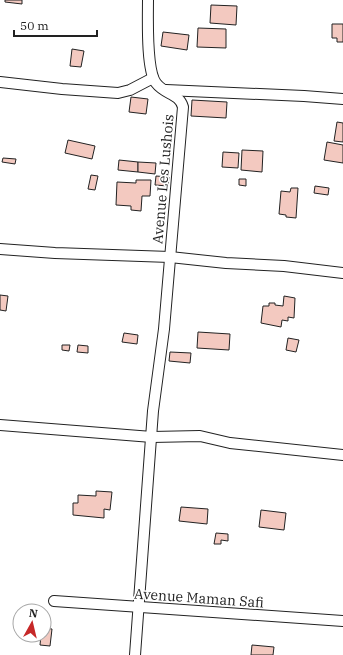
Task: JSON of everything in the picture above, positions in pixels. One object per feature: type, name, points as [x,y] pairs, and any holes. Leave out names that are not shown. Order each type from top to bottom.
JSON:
[{"type":"street","points":[[0,82],[62,89],[118,93],[130,90],[152,78],[148,0]]},
{"type":"street","name":"Avenue Les Lushois","points":[[135,655],[154,411],[164,328],[183,107],[181,101],[176,96],[162,89],[152,78]]},
{"type":"street","points":[[162,89],[343,99]]},
{"type":"street","points":[[0,249],[55,254],[170,257],[226,263],[284,266],[343,273]]},
{"type":"street","points":[[0,425],[152,437],[200,436],[230,443],[343,455]]},
{"type":"street","name":"Avenue Maman Safi","points":[[54,601],[343,621]]},
{"type":"building","points":[[5,0],[22,0],[22,4],[5,2]]},
{"type":"building","points":[[211,5],[237,6],[236,25],[210,23]]},
{"type":"building","points":[[332,24],[343,24],[343,42],[337,42],[337,38],[332,38]]},
{"type":"building","points":[[198,28],[226,29],[226,48],[197,47]]},
{"type":"building","points":[[163,32],[189,35],[187,50],[161,46]]},
{"type":"building","points":[[72,49],[84,51],[81,67],[70,66]]},
{"type":"building","points":[[131,97],[148,99],[146,114],[129,112]]},
{"type":"building","points":[[192,100],[227,102],[226,118],[191,116]]},
{"type":"building","points":[[337,122],[343,123],[343,142],[334,141]]},
{"type":"building","points":[[68,140],[95,146],[92,159],[65,153]]},
{"type":"building","points":[[327,142],[343,145],[343,163],[324,160]]},
{"type":"building","points":[[242,150],[263,151],[262,172],[241,170]]},
{"type":"building","points":[[223,152],[239,153],[238,168],[222,167]]},
{"type":"building","points":[[3,158],[16,159],[15,164],[2,162]]},
{"type":"building","points":[[119,160],[138,162],[138,172],[118,170]]},
{"type":"building","points":[[138,162],[156,163],[155,174],[138,172]]},
{"type":"building","points":[[91,175],[98,176],[95,190],[88,189]]},
{"type":"building","points":[[156,176],[169,177],[168,186],[155,185]]},
{"type":"building","points":[[239,179],[246,179],[246,186],[239,185]]},
{"type":"building","points":[[136,180],[151,180],[150,196],[142,196],[141,211],[131,210],[131,206],[116,205],[117,182],[136,183]]},
{"type":"building","points":[[315,186],[329,188],[328,195],[314,193]]},
{"type":"building","points":[[291,188],[298,188],[296,218],[286,217],[286,215],[279,214],[281,191],[290,192]]},
{"type":"building","points":[[0,295],[8,296],[6,311],[0,310]]},
{"type":"building","points":[[284,296],[295,298],[294,318],[288,317],[288,321],[282,320],[281,327],[261,323],[263,306],[269,306],[269,303],[275,303],[275,305],[283,306]]},
{"type":"building","points":[[198,332],[230,334],[229,350],[197,348]]},
{"type":"building","points":[[124,333],[138,335],[137,344],[122,342]]},
{"type":"building","points":[[288,338],[299,340],[296,352],[286,350]]},
{"type":"building","points":[[62,345],[70,345],[69,351],[62,350]]},
{"type":"building","points":[[78,345],[88,346],[88,353],[77,352]]},
{"type":"building","points":[[170,352],[191,353],[190,363],[169,361]]},
{"type":"building","points":[[96,491],[112,492],[110,510],[104,509],[104,518],[73,515],[73,503],[78,503],[78,495],[96,496]]},
{"type":"building","points":[[181,507],[208,509],[207,524],[179,521]]},
{"type":"building","points":[[261,510],[286,513],[284,530],[259,527]]},
{"type":"building","points":[[216,533],[228,534],[228,541],[221,540],[221,544],[214,544]]},
{"type":"building","points":[[40,643],[50,643],[50,646],[40,645]]},
{"type":"building","points":[[252,645],[274,647],[273,655],[251,655]]}]
